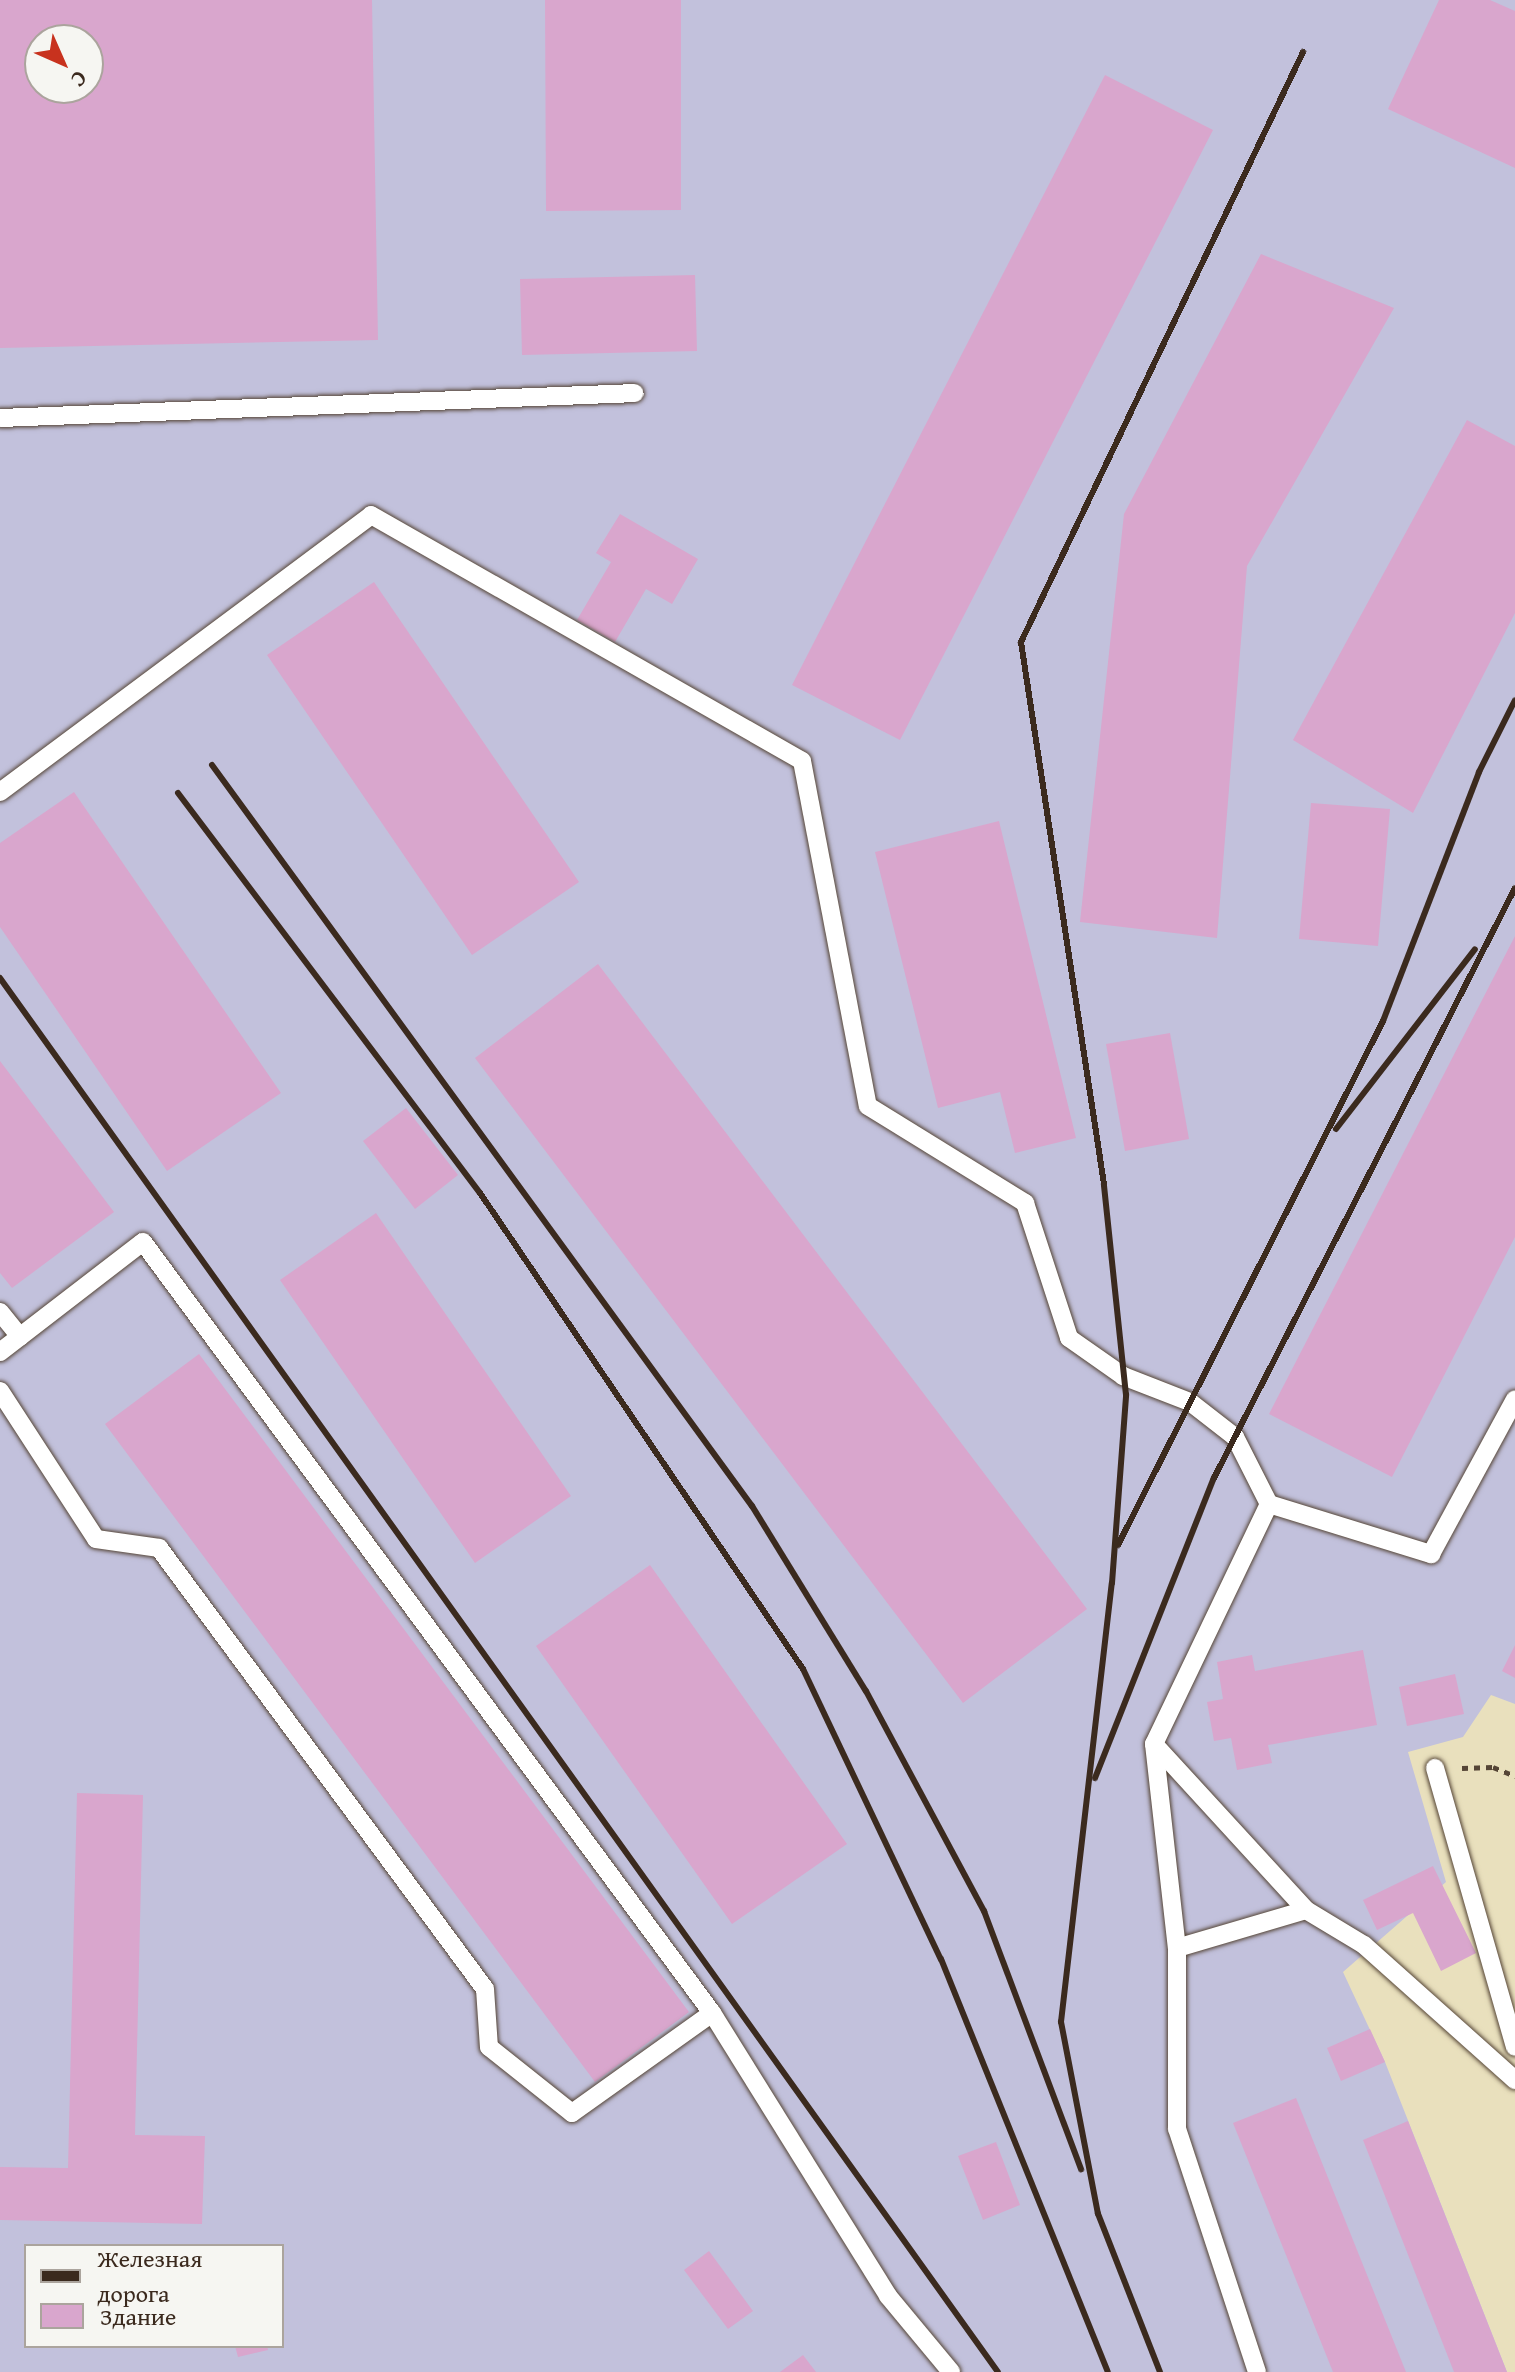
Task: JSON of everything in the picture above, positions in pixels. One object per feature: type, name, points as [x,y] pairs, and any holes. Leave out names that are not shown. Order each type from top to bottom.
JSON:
[{"type":"lane","points":[[0,418],[635,393]]},
{"type":"lane","points":[[0,792],[371,515],[802,761],[868,1106],[1025,1203],[1069,1338],[1123,1376],[1190,1402],[1235,1437],[1269,1504],[1431,1554],[1515,1399]]},
{"type":"lane","points":[[0,1352],[143,1242],[712,2013],[888,2296],[951,2372]]},
{"type":"lane","points":[[0,1312],[20,1337]]},
{"type":"lane","points":[[0,1391],[96,1539],[159,1548],[168,1560],[485,1989],[489,2047],[572,2113],[712,2013]]},
{"type":"lane","points":[[1257,2372],[1177,2129],[1177,1948],[1154,1744],[1269,1504]]},
{"type":"lane","points":[[1154,1744],[1306,1910],[1364,1945],[1515,2080]]},
{"type":"lane","points":[[1435,1768],[1515,2047]]},
{"type":"lane","points":[[1177,1948],[1306,1910]]},
{"type":"path","points":[[1435,1768],[1493,1767],[1515,1776]]},
{"type":"shaded area","points":[[0,0],[1515,0],[1515,1704],[1491,1695],[1463,1737],[1408,1752],[1446,1882],[1343,1972],[1385,2062],[1507,2372],[0,2372]]},
{"type":"building","points":[[0,0],[372,0],[378,340],[0,348]]},
{"type":"building","points":[[545,0],[681,0],[681,210],[546,211]]},
{"type":"building","points":[[1439,0],[1490,0],[1515,11],[1515,168],[1388,109]]},
{"type":"building","points":[[1105,75],[1213,130],[900,740],[792,685]]},
{"type":"building","points":[[1261,254],[1394,308],[1247,566],[1217,938],[1080,922],[1124,514]]},
{"type":"building","points":[[695,275],[697,351],[522,355],[520,279]]},
{"type":"building","points":[[1467,420],[1515,446],[1515,613],[1413,813],[1293,740]]},
{"type":"building","points":[[620,514],[698,559],[672,604],[646,589],[615,642],[577,620],[611,562],[596,553]]},
{"type":"building","points":[[374,582],[579,882],[472,955],[267,655]]},
{"type":"building","points":[[74,792],[281,1093],[167,1171],[0,927],[0,843]]},
{"type":"building","points":[[1311,803],[1390,809],[1378,946],[1299,939]]},
{"type":"building","points":[[999,821],[1076,1138],[1015,1153],[1000,1092],[938,1108],[875,852]]},
{"type":"building","points":[[1515,936],[1515,1237],[1392,1477],[1269,1414]]},
{"type":"building","points":[[598,964],[1087,1609],[963,1703],[475,1058]]},
{"type":"building","points":[[1170,1033],[1189,1139],[1125,1151],[1106,1044]]},
{"type":"building","points":[[0,1061],[114,1212],[12,1288],[0,1273]]},
{"type":"building","points":[[406,1108],[458,1175],[415,1209],[363,1141]]},
{"type":"building","points":[[376,1213],[571,1496],[475,1563],[280,1280]]},
{"type":"building","points":[[199,1354],[689,2012],[595,2082],[105,1424]]},
{"type":"building","points":[[650,1565],[847,1844],[732,1924],[536,1646]]},
{"type":"building","points":[[1515,1645],[1515,1678],[1502,1671]]},
{"type":"building","points":[[1363,1650],[1377,1725],[1268,1745],[1272,1763],[1237,1770],[1231,1738],[1214,1741],[1207,1702],[1223,1699],[1217,1662],[1252,1655],[1255,1671]]},
{"type":"building","points":[[1455,1674],[1464,1714],[1407,1726],[1399,1687]]},
{"type":"building","points":[[77,1793],[143,1795],[135,2135],[205,2136],[202,2224],[0,2220],[0,2167],[68,2168]]},
{"type":"building","points":[[1433,1866],[1476,1953],[1441,1971],[1413,1913],[1377,1930],[1363,1900]]},
{"type":"building","points":[[1370,2029],[1385,2062],[1341,2081],[1327,2048]]},
{"type":"building","points":[[1296,2098],[1406,2372],[1333,2372],[1233,2123]]},
{"type":"building","points":[[1408,2121],[1507,2372],[1454,2372],[1363,2140]]},
{"type":"building","points":[[996,2142],[1020,2205],[983,2220],[958,2156]]},
{"type":"building","points":[[709,2251],[753,2311],[728,2329],[684,2270]]},
{"type":"building","points":[[236,2348],[268,2348],[268,2350],[238,2357]]},
{"type":"building","points":[[803,2355],[816,2372],[780,2372]]},
{"type":"railway","points":[[1160,2372],[1098,2214],[1061,2022],[1112,1583],[1126,1395],[1104,1184],[1021,642],[1303,52]]},
{"type":"railway","points":[[1118,1545],[1383,1021],[1479,772],[1515,700]]},
{"type":"railway","points":[[212,765],[752,1506],[866,1691],[984,1911],[1081,2169]]},
{"type":"railway","points":[[178,793],[480,1193],[803,1669],[941,1959],[1108,2372]]},
{"type":"railway","points":[[1095,1778],[1214,1478],[1515,888]]},
{"type":"railway","points":[[1336,1129],[1475,949]]},
{"type":"railway","points":[[0,978],[998,2372]]}]
